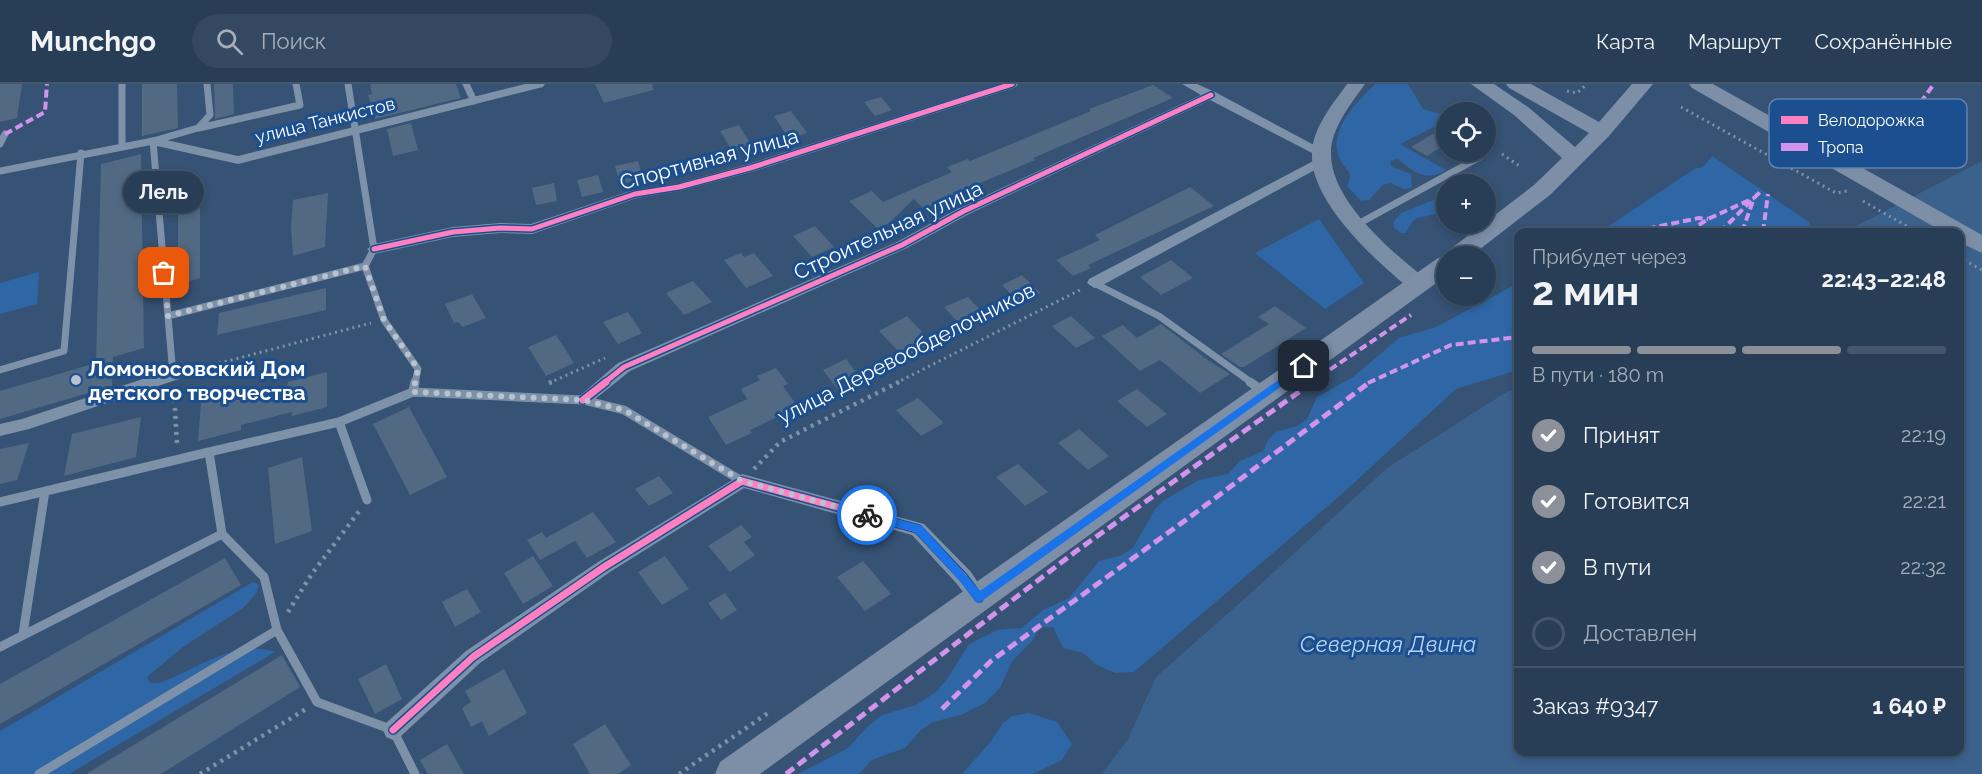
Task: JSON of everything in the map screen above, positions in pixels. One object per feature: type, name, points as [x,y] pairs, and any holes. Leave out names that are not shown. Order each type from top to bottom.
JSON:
[{"type":"main road","points":[[1481,84],[1521,111],[1575,158]]},
{"type":"main road","points":[[1516,84],[1602,132]]},
{"type":"main road","points":[[1468,246],[1542,190],[1602,132],[1643,84]]},
{"type":"main road","points":[[1677,84],[1769,137]]},
{"type":"main road","points":[[1699,84],[1769,124]]},
{"type":"main road","points":[[1823,168],[1928,228]]},
{"type":"main road","points":[[1847,168],[1952,228]]},
{"type":"main road","points":[[1964,235],[1982,245]]},
{"type":"main road","points":[[1964,249],[1982,260]]},
{"type":"main road","points":[[732,774],[1436,271]]},
{"type":"street","name":"улица Танкистов","points":[[153,141],[238,160],[540,84]]},
{"type":"street","name":"Спортивная улица","points":[[374,249],[453,232],[500,228],[532,229],[635,194],[679,187],[750,168],[1012,84]]},
{"type":"street","points":[[1188,84],[1321,156]]},
{"type":"street","points":[[1356,84],[1330,121],[1321,156],[1326,181],[1334,196],[1398,270],[1418,284]]},
{"type":"street","name":"Строительная улица","points":[[583,400],[624,367],[902,245],[964,211],[1211,95]]},
{"type":"street","points":[[1094,283],[1321,156]]},
{"type":"street","points":[[0,430],[23,425],[173,375]]},
{"type":"street","points":[[393,730],[473,657],[604,567],[742,481],[918,529],[964,578],[979,598]]},
{"type":"lane","points":[[122,84],[122,146]]},
{"type":"lane","points":[[198,128],[210,115],[207,84]]},
{"type":"lane","points":[[0,171],[81,153],[153,141],[198,128],[300,105],[296,84]]},
{"type":"lane","points":[[348,84],[374,249],[365,266],[384,320],[418,369],[413,392]]},
{"type":"lane","points":[[466,84],[474,101]]},
{"type":"lane","points":[[0,135],[5,134],[0,144]]},
{"type":"lane","points":[[153,141],[173,375]]},
{"type":"lane","points":[[0,370],[64,351],[81,153]]},
{"type":"lane","points":[[1358,224],[1471,162]]},
{"type":"lane","points":[[168,316],[365,266]]},
{"type":"lane","points":[[1094,283],[1159,316],[1250,379],[1266,393]]},
{"type":"lane","points":[[0,502],[339,422],[413,392],[583,400],[624,410],[742,481]]},
{"type":"lane","points":[[339,422],[367,500]]},
{"type":"lane","points":[[209,452],[222,534],[264,577],[277,630],[317,702],[393,730],[415,774]]},
{"type":"lane","points":[[23,634],[45,491]]},
{"type":"lane","points":[[0,647],[222,534]]},
{"type":"lane","points":[[39,774],[277,630]]},
{"type":"path","points":[[1681,107],[1769,156]]},
{"type":"path","points":[[1502,154],[1521,167]]},
{"type":"path","points":[[1791,168],[1836,193],[1844,190],[1853,195]]},
{"type":"path","points":[[1862,201],[1910,228]]},
{"type":"path","points":[[1964,260],[1982,270]]},
{"type":"path","points":[[178,460],[173,375],[384,320]]},
{"type":"path","points":[[277,630],[311,575],[367,500]]},
{"type":"path","points":[[200,774],[317,702]]},
{"type":"shaded area","points":[[1375,84],[1408,84],[1423,109],[1436,113],[1436,126],[1400,144],[1446,170],[1439,174],[1426,175],[1414,171],[1398,159],[1390,161],[1392,167],[1411,174],[1412,188],[1404,189],[1390,183],[1383,185],[1369,200],[1361,201],[1347,186],[1350,174],[1341,162],[1337,147],[1337,137],[1341,127],[1360,99]]},
{"type":"shaded area","points":[[1712,156],[1809,222],[1811,228],[1606,228],[1694,169],[1703,167]]},
{"type":"shaded area","points":[[1436,199],[1436,214],[1417,218],[1406,233],[1401,233],[1394,228],[1394,221],[1401,213]]},
{"type":"shaded area","points":[[1319,219],[1364,283],[1325,309],[1255,253]]},
{"type":"shaded area","points":[[39,272],[37,304],[0,314],[0,283]]},
{"type":"shaded area","points":[[1514,285],[1514,371],[1456,389],[1343,493],[1134,672],[1115,673],[1097,665],[1083,653],[1063,648],[1053,627],[1041,627],[1032,641],[1012,661],[1000,688],[985,703],[961,715],[933,722],[921,730],[905,748],[872,760],[859,774],[798,774],[848,748],[867,727],[882,715],[916,705],[936,692],[969,644],[997,630],[1022,628],[1043,610],[1069,598],[1099,561],[1120,556],[1133,548],[1155,509],[1164,500],[1199,480],[1228,474],[1240,461],[1263,451],[1268,440],[1276,432],[1297,426],[1307,419],[1317,397],[1353,377],[1399,338],[1436,327],[1475,306],[1496,306],[1496,295]]},
{"type":"shaded area","points":[[253,582],[259,585],[256,594],[243,608],[183,647],[147,677],[150,683],[159,683],[216,657],[245,649],[275,652],[69,774],[0,774],[0,731]]},
{"type":"shaded area","points":[[1029,713],[1057,722],[1072,744],[1062,760],[1033,774],[962,774],[992,740],[1003,723],[1012,716]]},
{"type":"water","name":"Северная Двина","points":[[1982,161],[1982,774],[1102,774],[1128,739],[1156,677],[1387,468],[1508,391],[1514,390],[1514,756],[1964,756],[1964,228],[1855,228]]},
{"type":"building","points":[[0,84],[22,84],[17,118],[0,122]]},
{"type":"building","points":[[142,84],[177,84],[178,128],[142,136]]},
{"type":"building","points":[[214,84],[233,84],[234,114],[215,119]]},
{"type":"building","points":[[370,84],[456,84],[461,98],[375,119],[368,95],[372,94]]},
{"type":"building","points":[[595,84],[652,84],[653,90],[604,103]]},
{"type":"building","points":[[1153,85],[1173,98],[1033,158],[1035,160],[942,199],[924,209],[914,199],[889,223],[877,228],[849,201],[872,191],[883,202],[952,172],[947,167],[968,159],[970,161],[1091,111],[1089,109]]},
{"type":"building","points":[[881,97],[892,110],[875,116],[864,102]]},
{"type":"building","points":[[791,111],[807,133],[789,139],[774,116]]},
{"type":"building","points":[[411,123],[418,150],[393,156],[387,129]]},
{"type":"building","points":[[739,125],[752,146],[733,152],[720,131]]},
{"type":"building","points":[[1436,132],[1436,150],[1427,156],[1411,147]]},
{"type":"building","points":[[141,154],[144,348],[113,357],[112,386],[0,419],[0,391],[96,363],[101,164]]},
{"type":"building","points":[[638,161],[643,179],[620,184],[615,166]]},
{"type":"building","points":[[598,175],[603,192],[582,197],[577,180]]},
{"type":"building","points":[[554,183],[557,201],[536,205],[532,188]]},
{"type":"building","points":[[1190,187],[1214,206],[1088,265],[1091,268],[1073,276],[1056,260],[1100,240],[1095,235]]},
{"type":"building","points":[[200,188],[200,278],[178,284],[178,194]]},
{"type":"building","points":[[328,193],[325,247],[293,256],[291,226],[293,200]]},
{"type":"building","points":[[815,226],[834,247],[812,257],[793,236]]},
{"type":"building","points":[[741,253],[744,257],[754,253],[773,276],[746,288],[724,260]]},
{"type":"building","points":[[1171,260],[1193,278],[1161,295],[1140,277]]},
{"type":"building","points":[[1022,275],[1040,293],[1019,303],[1002,285]]},
{"type":"building","points":[[693,281],[712,302],[684,315],[666,293]]},
{"type":"building","points":[[326,288],[326,310],[217,335],[219,313]]},
{"type":"building","points":[[472,294],[486,318],[463,327],[458,322],[454,323],[445,304]]},
{"type":"building","points":[[968,297],[987,317],[963,328],[944,307]]},
{"type":"building","points":[[1275,306],[1306,328],[1244,367],[1240,367],[1221,354],[1269,324],[1258,317]]},
{"type":"building","points":[[628,312],[642,333],[618,344],[603,322]]},
{"type":"building","points":[[907,316],[933,343],[905,358],[879,331]]},
{"type":"building","points":[[1071,316],[1095,338],[1076,348],[1052,326]]},
{"type":"building","points":[[1161,324],[1230,374],[1200,393],[1160,360],[1140,371],[1102,336],[1123,325],[1137,338]]},
{"type":"building","points":[[556,335],[574,363],[546,376],[528,347]]},
{"type":"building","points":[[846,359],[861,379],[838,390],[823,370]]},
{"type":"building","points":[[776,368],[788,384],[783,386],[798,407],[750,430],[752,433],[726,445],[708,417],[747,399],[741,389],[760,380],[757,376]]},
{"type":"building","points":[[327,372],[327,407],[292,416],[292,412],[241,425],[241,430],[198,441],[201,403],[243,393],[243,397],[287,386],[288,382]]},
{"type":"building","points":[[1137,389],[1167,414],[1147,427],[1117,401]]},
{"type":"building","points":[[918,398],[944,423],[921,436],[896,410]]},
{"type":"building","points":[[409,407],[447,477],[410,495],[373,424]]},
{"type":"building","points":[[141,417],[136,457],[64,476],[72,434]]},
{"type":"building","points":[[1079,429],[1109,456],[1088,470],[1058,443]]},
{"type":"building","points":[[29,443],[17,480],[0,484],[0,449]]},
{"type":"building","points":[[302,457],[312,531],[275,544],[268,468]]},
{"type":"building","points":[[1018,464],[1048,492],[1025,506],[996,477]]},
{"type":"building","points":[[659,476],[673,493],[649,506],[635,489]]},
{"type":"building","points":[[593,512],[616,542],[587,558],[575,541],[540,560],[527,540],[542,532],[546,538]]},
{"type":"building","points":[[741,525],[752,537],[744,542],[755,555],[730,572],[708,546]]},
{"type":"building","points":[[533,556],[553,586],[523,604],[504,573]]},
{"type":"building","points":[[665,556],[689,589],[662,605],[638,572]]},
{"type":"building","points":[[225,558],[241,585],[0,724],[0,684]]},
{"type":"building","points":[[863,561],[891,594],[865,611],[837,577]]},
{"type":"building","points":[[467,589],[481,612],[455,627],[442,602]]},
{"type":"building","points":[[725,593],[737,610],[721,620],[708,603]]},
{"type":"building","points":[[282,655],[300,687],[161,774],[86,774]]},
{"type":"building","points":[[386,664],[402,699],[375,714],[358,679]]},
{"type":"building","points":[[504,669],[527,713],[489,736],[482,721],[471,727],[462,708],[471,702],[465,691]]},
{"type":"building","points":[[605,724],[631,765],[618,774],[590,774],[573,744]]},
{"type":"building","points":[[447,744],[464,774],[428,774],[420,760]]},
{"type":"marked path","points":[[5,134],[45,112],[47,84]]},
{"type":"marked path","points":[[1923,99],[1934,84]]},
{"type":"marked path","points":[[1724,228],[1762,190]]},
{"type":"marked path","points":[[1764,228],[1768,194]]},
{"type":"marked path","points":[[1695,228],[1708,219],[1754,198]]},
{"type":"marked path","points":[[1743,228],[1754,198]]},
{"type":"marked path","points":[[1651,228],[1699,218],[1708,219]]},
{"type":"marked path","points":[[786,774],[1075,552],[1351,354],[1411,315]]},
{"type":"marked path","points":[[942,709],[991,661],[1183,522],[1369,382],[1451,345],[1514,337]]},
{"type":"cycle path","points":[[374,249],[453,232],[500,228],[532,229],[635,194],[679,187],[750,168],[1012,84]]},
{"type":"cycle path","points":[[583,400],[624,367],[902,245],[964,211],[1211,95]]},
{"type":"cycle path","points":[[393,730],[473,657],[604,567],[742,481],[918,529],[964,578],[979,598]]},
{"type":"way so far","points":[[164,273],[168,316],[365,266],[384,320],[418,369],[413,392],[583,400],[624,410],[742,481],[867,515]]},
{"type":"place","name":"Лель","points":[[164,273]]},
{"type":"place","name":"Ломоносовский Дом детского творчества","points":[[76,380]]},
{"type":"route","points":[[867,515],[918,529],[964,578],[979,598],[1304,366]]}]
